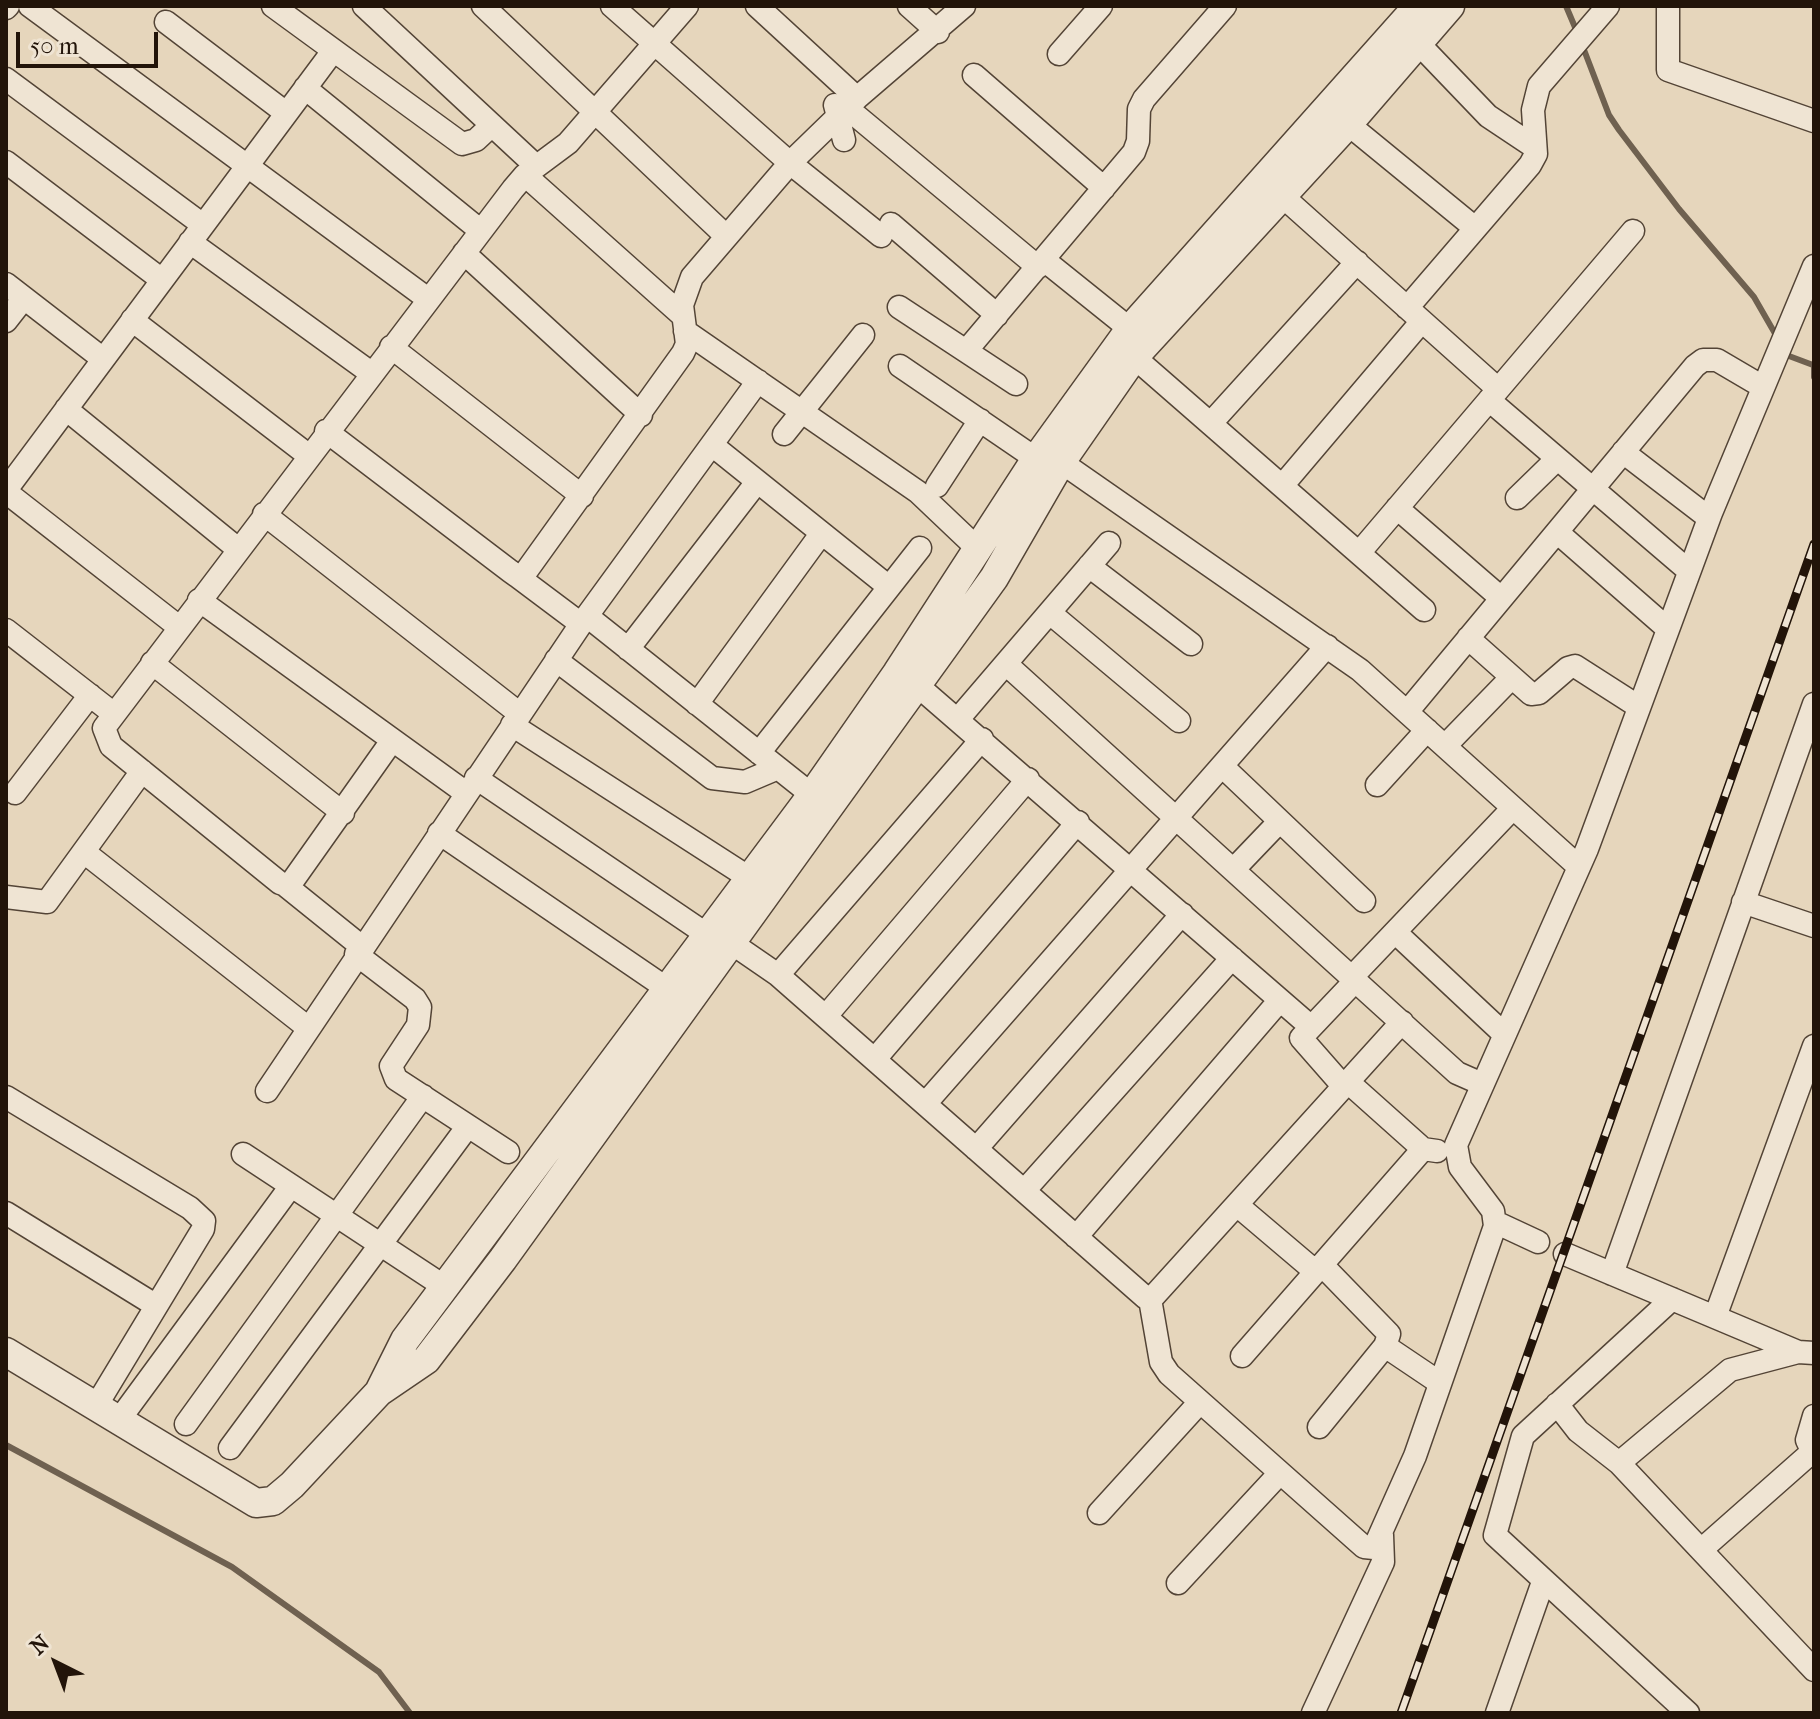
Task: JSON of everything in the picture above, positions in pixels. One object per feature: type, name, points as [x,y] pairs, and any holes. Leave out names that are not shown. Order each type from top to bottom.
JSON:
[{"type":"street","points":[[30,6],[428,299]]},
{"type":"street","points":[[273,6],[462,144],[476,140],[492,125]]},
{"type":"street","points":[[364,6],[492,125],[531,170],[684,324],[758,381],[918,492],[978,549]]},
{"type":"street","points":[[483,6],[726,236]]},
{"type":"street","points":[[612,6],[790,163],[886,230],[997,315]]},
{"type":"street","points":[[508,1152],[396,1079],[391,1066],[418,1025],[420,1007],[285,885],[142,771],[105,738],[104,728],[326,431],[481,231],[531,170],[568,143],[687,6]]},
{"type":"street","points":[[757,6],[826,69],[847,107],[1041,263],[1130,329]]},
{"type":"street","points":[[909,6],[938,32]]},
{"type":"street","points":[[517,576],[525,573],[683,353],[687,344],[684,290],[726,236],[790,163],[847,107],[938,32],[964,6]]},
{"type":"street","points":[[1059,54],[1101,6]]},
{"type":"street","points":[[966,351],[1134,152],[1138,141],[1139,109],[1144,99],[1225,6]]},
{"type":"street","points":[[6,1352],[256,1503],[273,1501],[292,1485],[379,1392],[426,1360],[520,1235],[720,945],[918,686],[994,578],[1051,464],[1130,329],[1418,6]]},
{"type":"street","points":[[379,1392],[405,1340],[669,990],[720,945],[751,879],[812,795],[978,549],[1051,464],[1134,357],[1280,194],[1348,124],[1450,6]]},
{"type":"street","points":[[1282,486],[1415,314],[1475,228],[1530,165],[1536,154],[1533,146],[1534,98],[1553,69],[1608,6]]},
{"type":"street","points":[[1668,6],[1668,70],[1814,121]]},
{"type":"street","points":[[166,22],[286,113]]},
{"type":"street","points":[[1418,43],[1488,116],[1533,146]]},
{"type":"street","points":[[179,627],[6,491],[333,51]]},
{"type":"street","points":[[974,75],[1104,188]]},
{"type":"street","points":[[6,79],[371,373]]},
{"type":"street","points":[[305,88],[481,231]]},
{"type":"street","points":[[844,140],[847,107]]},
{"type":"street","points":[[1348,124],[1475,228]]},
{"type":"street","points":[[6,162],[162,280]]},
{"type":"street","points":[[1280,194],[1415,314],[1556,460],[1689,571]]},
{"type":"street","points":[[1359,553],[1633,231]]},
{"type":"street","points":[[464,253],[641,415]]},
{"type":"street","points":[[1211,423],[1357,262]]},
{"type":"street","points":[[1150,1299],[1163,1368],[1364,1547],[1374,1548],[1382,1535],[1440,1383],[1495,1222],[1493,1211],[1460,1167],[1456,1150],[1482,1084],[1579,867],[1709,518],[1814,266]]},
{"type":"street","points":[[6,321],[15,291],[103,359]]},
{"type":"street","points":[[899,307],[1016,384]]},
{"type":"street","points":[[132,320],[308,455]]},
{"type":"street","points":[[784,434],[863,335]]},
{"type":"street","points":[[391,347],[582,496]]},
{"type":"street","points":[[1134,357],[1424,610]]},
{"type":"street","points":[[1407,712],[1590,490],[1703,360],[1717,360],[1763,387]]},
{"type":"street","points":[[900,366],[1327,646],[1407,712],[1579,867]]},
{"type":"street","points":[[267,1091],[307,1027],[556,660],[758,381]]},
{"type":"street","points":[[66,409],[238,549]]},
{"type":"street","points":[[937,486],[980,420]]},
{"type":"street","points":[[326,431],[517,576],[628,649],[812,795]]},
{"type":"street","points":[[712,445],[889,587]]},
{"type":"street","points":[[1623,452],[1709,518]]},
{"type":"street","points":[[1517,498],[1556,460]]},
{"type":"street","points":[[628,649],[757,482]]},
{"type":"street","points":[[1397,508],[1501,598]]},
{"type":"street","points":[[264,514],[516,720],[751,879]]},
{"type":"street","points":[[1557,532],[1668,629]]},
{"type":"street","points":[[697,704],[821,534]]},
{"type":"street","points":[[959,718],[1109,543]]},
{"type":"street","points":[[759,753],[920,548]]},
{"type":"street","points":[[1089,566],[1191,644]]},
{"type":"street","points":[[199,600],[391,742],[471,786],[720,945],[778,975],[1142,1296],[1150,1299]]},
{"type":"street","points":[[1050,613],[1179,721]]},
{"type":"street","points":[[1468,638],[1511,678],[1535,695],[1568,668],[1578,667],[1639,707]]},
{"type":"street","points":[[9,639],[114,714]]},
{"type":"street","points":[[925,1104],[1327,646]]},
{"type":"street","points":[[556,660],[712,778],[745,782],[778,768]]},
{"type":"street","points":[[152,663],[343,813]]},
{"type":"street","points":[[1006,664],[1457,1073],[1482,1084]]},
{"type":"street","points":[[1445,746],[1511,678]]},
{"type":"street","points":[[918,686],[959,718],[1310,1026]]},
{"type":"street","points":[[15,793],[90,695]]},
{"type":"street","points":[[1612,1274],[1814,704]]},
{"type":"street","points":[[1377,785],[1427,730]]},
{"type":"street","points":[[778,975],[982,739]]},
{"type":"street","points":[[285,885],[289,886],[298,879],[391,742]]},
{"type":"street","points":[[1222,766],[1364,901]]},
{"type":"street","points":[[6,897],[47,902],[142,771]]},
{"type":"street","points":[[826,1016],[1028,779]]},
{"type":"street","points":[[1456,1150],[1431,1152],[1423,1149],[1346,1084],[1302,1041],[1302,1035],[1513,808]]},
{"type":"street","points":[[875,1059],[1078,822]]},
{"type":"street","points":[[1234,869],[1279,822]]},
{"type":"street","points":[[439,833],[669,990]]},
{"type":"street","points":[[84,852],[307,1027]]},
{"type":"street","points":[[1743,902],[1814,926]]},
{"type":"street","points":[[976,1149],[1182,914]]},
{"type":"street","points":[[1395,932],[1504,1034]]},
{"type":"street","points":[[1024,1191],[1232,958]]},
{"type":"street","points":[[1076,1237],[1280,1000]]},
{"type":"street","points":[[1150,1299],[1402,1022]]},
{"type":"street","points":[[1715,1317],[1814,1046]]},
{"type":"street","points":[[186,1424],[423,1096]]},
{"type":"street","points":[[6,1097],[199,1215],[204,1221],[203,1229],[155,1305],[108,1413]]},
{"type":"street","points":[[230,1448],[468,1126]]},
{"type":"street","points":[[1242,1356],[1423,1149]]},
{"type":"street","points":[[243,1154],[445,1287]]},
{"type":"street","points":[[108,1413],[291,1186]]},
{"type":"street","points":[[1237,1205],[1319,1268],[1387,1330],[1385,1346],[1319,1427]]},
{"type":"street","points":[[6,1213],[155,1305]]},
{"type":"street","points":[[1495,1222],[1538,1242]]},
{"type":"street","points":[[1565,1254],[1806,1352]]},
{"type":"street","points":[[1672,1299],[1520,1441],[1495,1529],[1500,1543],[1688,1713]]},
{"type":"street","points":[[1385,1346],[1440,1383]]},
{"type":"street","points":[[1619,1463],[1723,1374],[1806,1352]]},
{"type":"street","points":[[1099,1513],[1200,1402]]},
{"type":"street","points":[[1557,1404],[1578,1431],[1619,1463],[1814,1670]]},
{"type":"street","points":[[1701,1550],[1813,1454],[1807,1440],[1814,1416]]},
{"type":"street","points":[[1178,1583],[1280,1473]]},
{"type":"street","points":[[1313,1713],[1383,1562],[1382,1535]]},
{"type":"street","points":[[1497,1713],[1543,1582]]},
{"type":"waterway","points":[[1566,6],[1577,32]]},
{"type":"waterway","points":[[1581,42],[1609,115],[1679,209],[1754,297],[1777,337]]},
{"type":"waterway","points":[[1785,350],[1789,356],[1813,365]]},
{"type":"waterway","points":[[1814,364],[1814,377]]},
{"type":"waterway","points":[[6,1445],[232,1567],[379,1672],[410,1713]]},
{"type":"railway","points":[[1401,1713],[1814,544]]}]
